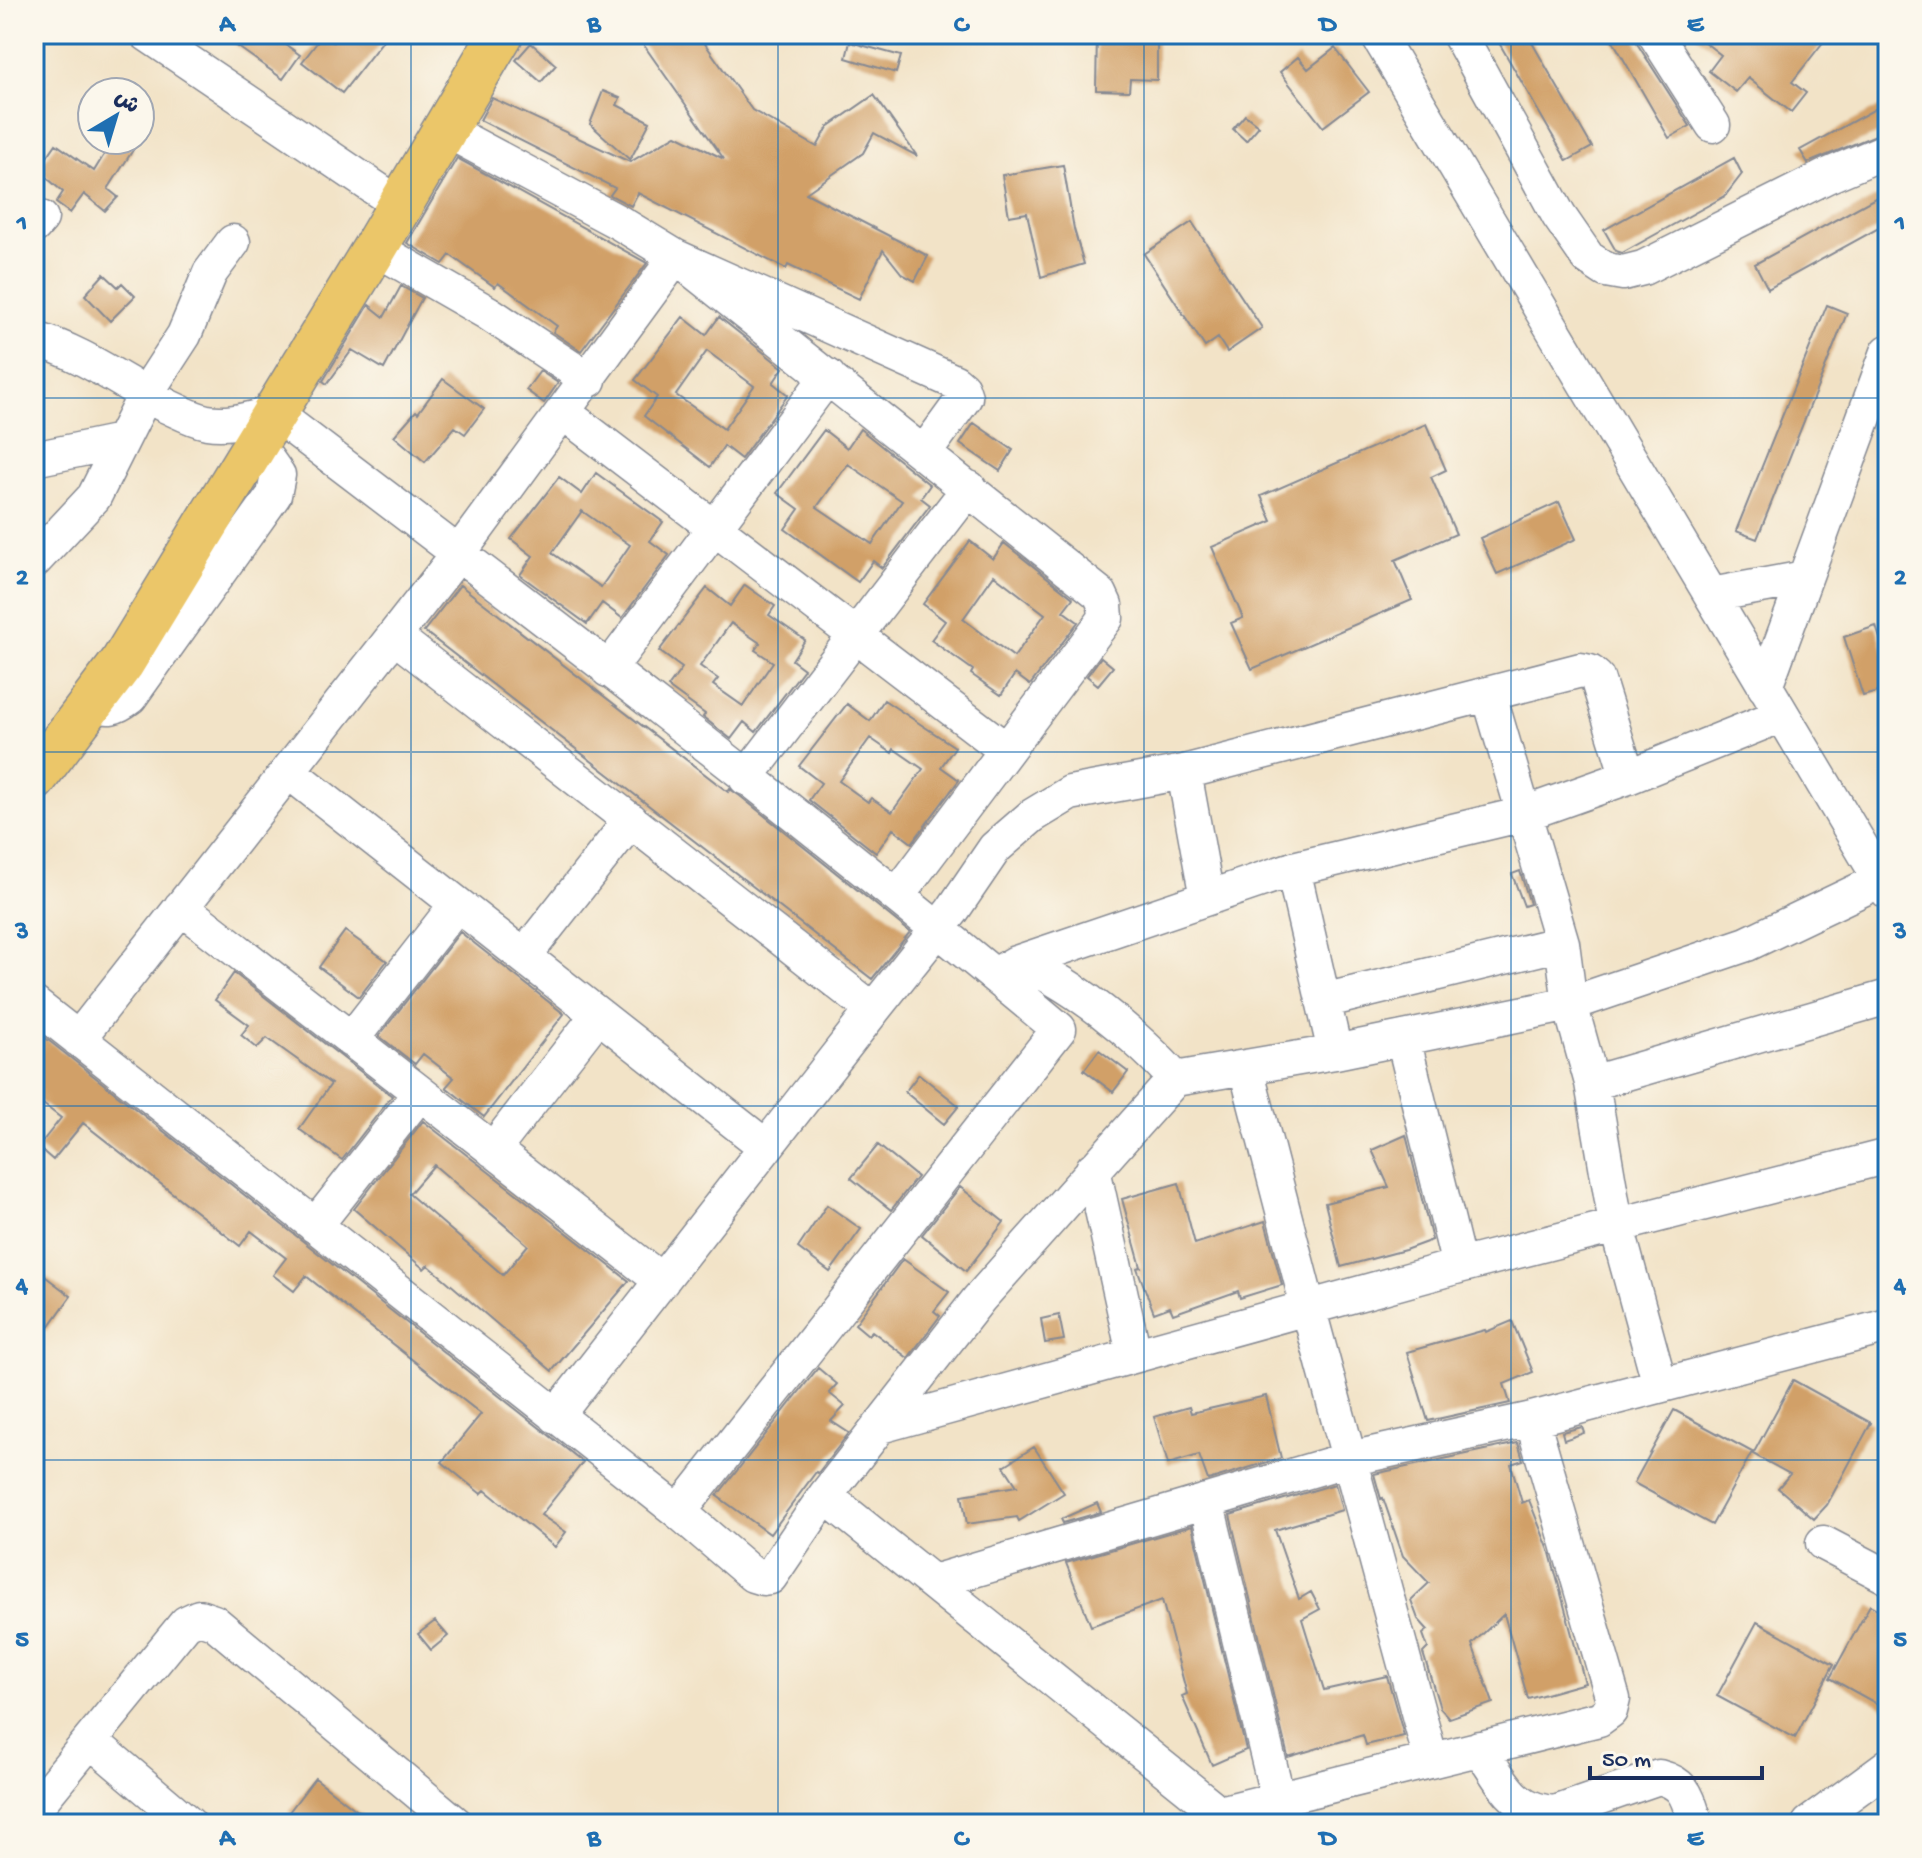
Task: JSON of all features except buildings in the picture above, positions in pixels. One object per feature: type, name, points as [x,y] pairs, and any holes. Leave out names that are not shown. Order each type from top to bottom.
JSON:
[{"type":"main road","points":[[34,779],[122,663],[375,248],[501,34]]},
{"type":"street","points":[[147,34],[400,205]]},
{"type":"street","points":[[34,1004],[679,1512],[753,1575],[763,1578],[770,1577],[825,1496],[979,1299],[1175,1079],[1335,1052],[1570,1004],[1747,944],[1884,886],[1377,34]]},
{"type":"street","points":[[1459,34],[1559,216],[1588,258],[1606,270],[1623,273],[1643,268],[1827,176],[1888,150]]},
{"type":"street","points":[[1655,34],[1713,125]]},
{"type":"street","points":[[444,129],[620,223],[676,257],[1100,594],[1106,618],[897,896]]},
{"type":"street","points":[[34,561],[94,497],[107,477],[121,441],[145,395],[184,335],[210,273],[233,242]]},
{"type":"street","points":[[375,248],[488,313],[589,380]]},
{"type":"street","points":[[78,1039],[459,553],[589,380],[676,257]]},
{"type":"street","points":[[676,257],[955,382],[962,388],[965,397],[925,452]]},
{"type":"street","points":[[34,339],[46,342],[189,417],[265,429],[459,553],[897,896],[938,927],[1006,969],[1059,1029],[679,1512]]},
{"type":"street","points":[[1006,969],[1293,869],[1524,814],[1628,777],[1774,701],[1805,578],[1888,352]]},
{"type":"street","points":[[608,670],[828,376]]},
{"type":"street","points":[[564,413],[1006,750]]},
{"type":"street","points":[[34,459],[121,441]]},
{"type":"street","points":[[746,778],[969,488]]},
{"type":"street","points":[[1711,595],[1805,578]]},
{"type":"street","points":[[394,636],[873,1010]]},
{"type":"street","points":[[556,1416],[952,911],[995,848],[1032,816],[1070,793],[1184,772],[1581,670],[1597,678],[1628,777]]},
{"type":"street","points":[[1489,695],[1562,943],[1570,1004],[1592,1083],[1616,1224],[1660,1385]]},
{"type":"street","points":[[288,771],[765,1146]]},
{"type":"street","points":[[1184,772],[1207,898]]},
{"type":"street","points":[[524,956],[631,820]]},
{"type":"street","points":[[1293,869],[1335,1052]]},
{"type":"street","points":[[351,1040],[457,904]]},
{"type":"street","points":[[181,907],[662,1281]]},
{"type":"street","points":[[1323,1001],[1562,943]]},
{"type":"street","points":[[1006,969],[1031,966],[1065,984],[1162,1063],[1175,1079]]},
{"type":"street","points":[[1592,1083],[1888,997]]},
{"type":"street","points":[[493,1150],[598,1015]]},
{"type":"street","points":[[1403,1038],[1459,1266]]},
{"type":"street","points":[[1246,1068],[1431,1760]]},
{"type":"street","points":[[315,1226],[420,1093]]},
{"type":"street","points":[[880,1426],[1459,1266],[1888,1156]]},
{"type":"street","points":[[1093,1169],[1134,1354]]},
{"type":"street","points":[[933,1582],[1349,1459],[1532,1419],[1888,1326]]},
{"type":"street","points":[[825,1496],[1226,1819],[1278,1799],[1599,1719],[1610,1711],[1613,1699],[1532,1419]]},
{"type":"street","points":[[1206,1501],[1278,1799]]},
{"type":"street","points":[[1823,1543],[1888,1577]]},
{"type":"street","points":[[34,1809],[186,1623],[199,1617],[214,1622],[456,1824]]},
{"type":"street","points":[[91,1741],[189,1824]]},
{"type":"street","points":[[1479,1748],[1519,1805],[1537,1812],[1597,1812],[1659,1777],[1675,1781],[1686,1793],[1696,1824]]},
{"type":"street","points":[[1809,1824],[1888,1766]]}]
